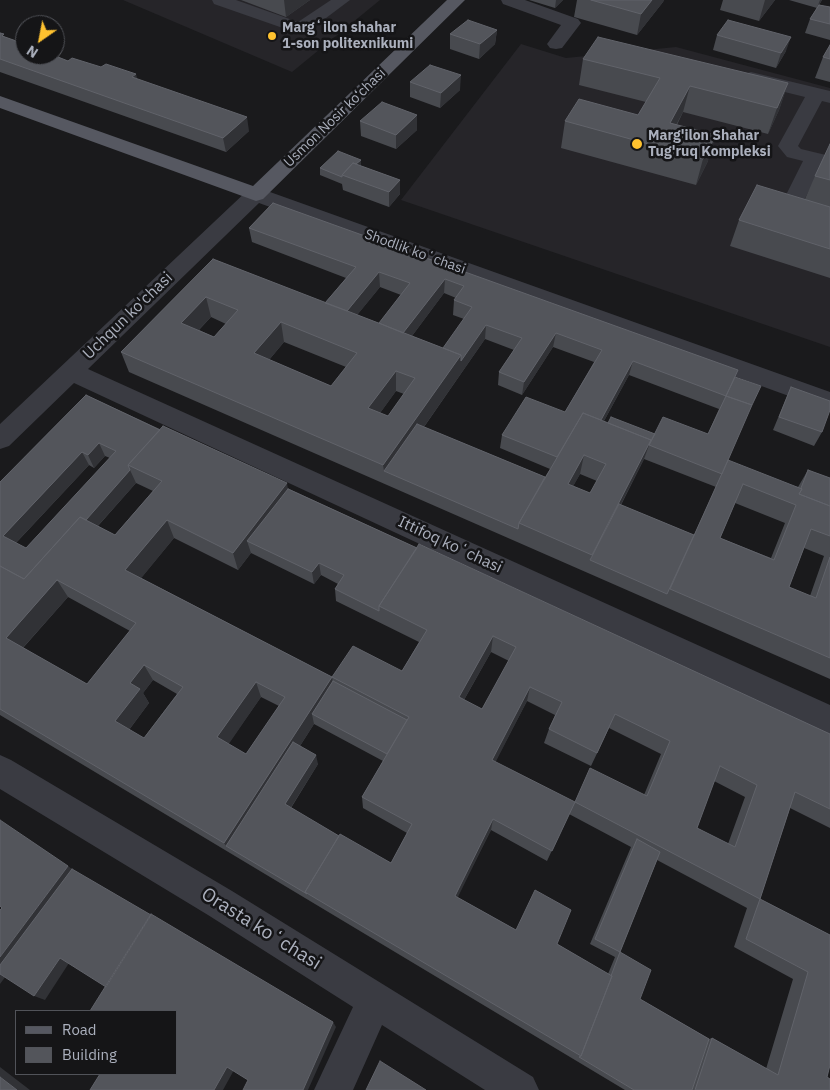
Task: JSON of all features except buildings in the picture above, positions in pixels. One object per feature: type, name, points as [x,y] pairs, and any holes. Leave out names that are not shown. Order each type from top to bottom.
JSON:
[{"type":"main road","name":"Usmon Nosir ko‘chasi","points":[[256,194],[457,0]]},
{"type":"main road","name":"Shodlik koʻchasi","points":[[0,102],[256,194]]},
{"type":"street","points":[[220,0],[300,29],[342,0]]},
{"type":"street","points":[[509,0],[572,23],[556,44]]},
{"type":"street","points":[[730,72],[823,95],[788,146],[794,152],[822,161],[788,214]]},
{"type":"street","name":"Uchqun ko'chasi","points":[[0,439],[256,194]]},
{"type":"street","name":"Shodlik koʻchasi","points":[[256,194],[830,402]]},
{"type":"street","name":"Ittifoq koʻchasi","points":[[71,371],[830,720]]},
{"type":"street","name":"Orasta koʻchasi","points":[[0,771],[220,903],[520,1090]]},
{"type":"street","points":[[333,1090],[375,1000]]},
{"type":"shaded area","name":"Margʻilon shahar 1-son politexnikumi","points":[[123,0],[380,0],[292,72]]},
{"type":"shaded area","name":"Marg'ilon Shahar Tug'ruq Kompleksi","points":[[521,44],[566,58],[676,47],[830,88],[830,347],[401,200]]},
{"type":"place","name":"Margʻilon shahar 1-son politexnikumi","points":[[272,36]]},
{"type":"place","name":"Marg'ilon Shahar Tug'ruq Kompleksi","points":[[637,144]]}]
